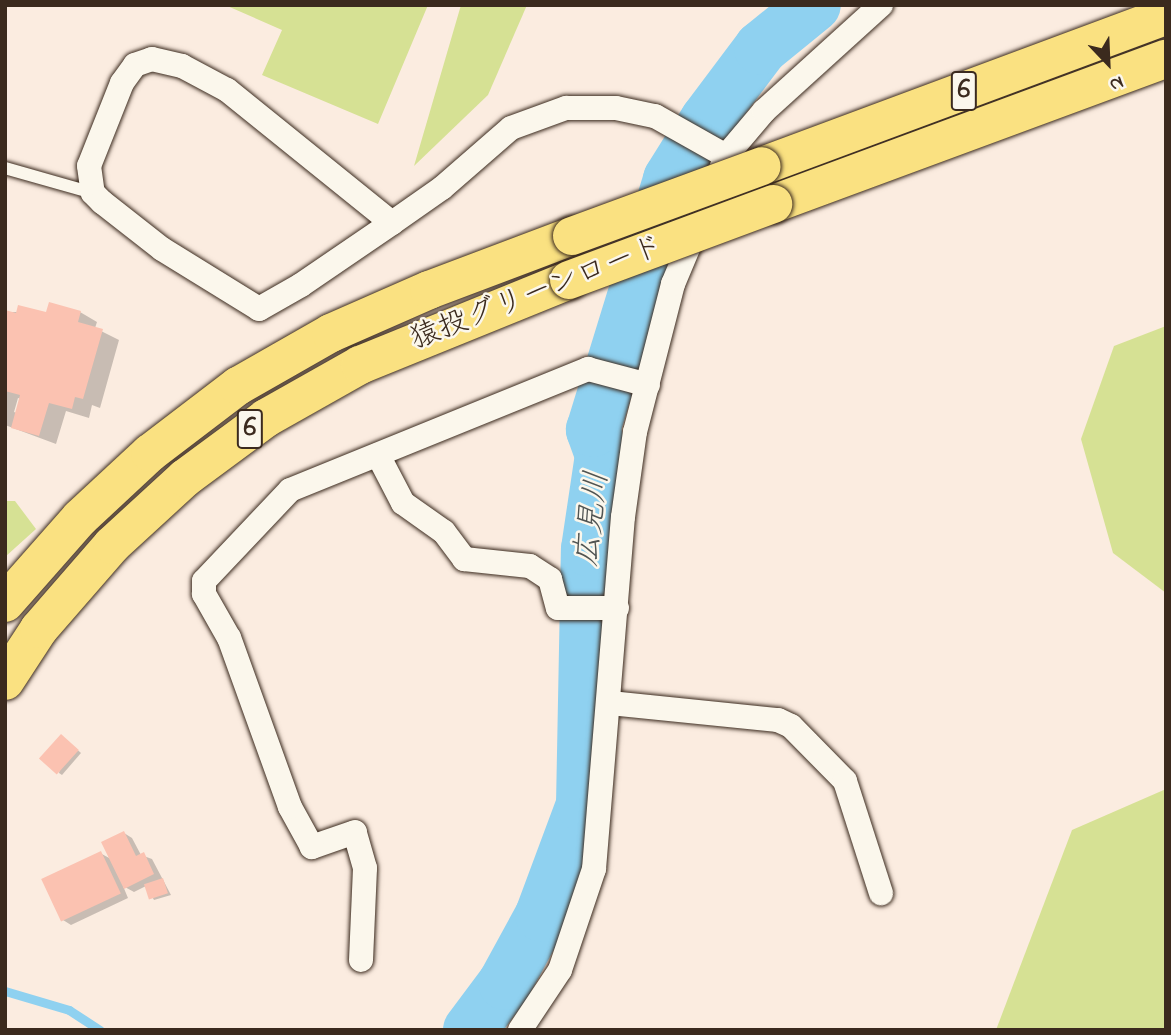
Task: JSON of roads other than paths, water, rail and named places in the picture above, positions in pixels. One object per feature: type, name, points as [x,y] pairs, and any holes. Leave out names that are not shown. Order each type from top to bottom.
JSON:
[{"type":"main road","name":"猿投グリーンロード","points":[[5,603],[80,518],[150,453],[238,386],[331,333],[429,290],[1166,16]]},
{"type":"main road","name":"猿投グリーンロード","points":[[5,681],[39,629],[112,545],[185,478],[266,418],[360,365],[569,280],[1166,59]]},
{"type":"street","points":[[520,1030],[560,970],[586,902],[594,869],[610,703],[623,517],[635,432],[673,284],[718,152],[881,5]]},
{"type":"street","points":[[392,223],[227,90],[182,66],[152,59],[135,65],[122,83],[89,166],[93,193],[162,249],[259,309],[392,223],[442,188],[511,128],[566,108],[616,107],[655,116],[718,152]]},
{"type":"street","points":[[361,960],[365,868],[355,832],[312,847],[290,807],[229,638],[204,594],[204,581],[290,490],[596,369],[646,385]]},
{"type":"street","points":[[379,455],[403,503],[444,532],[464,559],[530,566],[550,579],[558,608],[616,608]]},
{"type":"street","points":[[610,703],[778,720],[791,726],[845,781],[881,893]]},
{"type":"lane","points":[[5,168],[93,193]]},
{"type":"waterway","name":"広見川","points":[[470,1030],[505,983],[542,915],[583,805],[588,549],[602,455],[593,430],[670,179],[707,120],[761,48],[814,5]]},
{"type":"waterway","points":[[5,991],[69,1010],[100,1030]]}]
